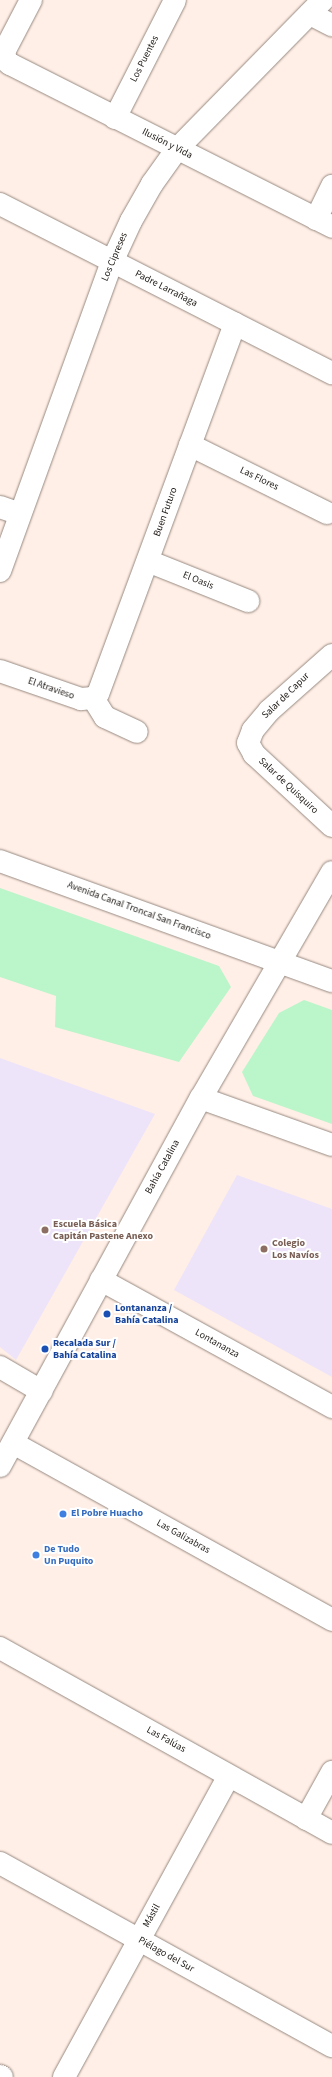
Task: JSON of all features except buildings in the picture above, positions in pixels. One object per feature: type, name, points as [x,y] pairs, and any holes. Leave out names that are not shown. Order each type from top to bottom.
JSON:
[{"type":"street","points":[[2,59],[5,50],[31,0]]},
{"type":"street","name":"Los Puentes","points":[[115,118],[175,0]]},
{"type":"street","points":[[316,7],[332,25]]},
{"type":"street","name":"Los Cipreses","points":[[0,571],[112,262],[152,184],[177,149],[316,7]]},
{"type":"street","name":"Ilusión y Vida","points":[[2,59],[115,118],[324,223]]},
{"type":"street","points":[[324,223],[332,186]]},
{"type":"street","name":"Padre Larrañaga","points":[[0,204],[332,374]]},
{"type":"street","name":"Buen Futuro","points":[[93,698],[102,687],[235,324]]},
{"type":"street","name":"Las Flores","points":[[190,445],[327,513]]},
{"type":"street","points":[[0,507],[20,514]]},
{"type":"street","name":"El Oasis","points":[[148,561],[248,601]]},
{"type":"street","name":"Salar de Capur","points":[[248,743],[253,730],[269,711],[332,655]]},
{"type":"street","name":"El Atravieso","points":[[0,671],[81,700],[93,698]]},
{"type":"street","points":[[93,698],[105,717],[137,732]]},
{"type":"street","name":"Salar de Quisquiro","points":[[248,743],[254,754],[332,826]]},
{"type":"street","name":"Avenida Canal Troncal San Francisco","points":[[0,861],[332,981]]},
{"type":"street","name":"Bahía Catalina","points":[[0,1466],[201,1098],[278,961],[332,872]]},
{"type":"street","points":[[201,1098],[332,1145]]},
{"type":"street","name":"Lontananza","points":[[101,1280],[332,1407]]},
{"type":"street","points":[[0,1367],[41,1391]]},
{"type":"street","name":"Las Galizabras","points":[[13,1443],[332,1620]]},
{"type":"street","name":"Las Falúas","points":[[0,1648],[332,1833]]},
{"type":"street","points":[[306,1819],[332,1772]]},
{"type":"street","name":"Mástil","points":[[64,2077],[229,1776]]},
{"type":"street","name":"Piélago del Sur","points":[[0,1863],[332,2046]]},
{"type":"shaded area","name":"Escuela Básica Capitán Pastene Anexo","points":[[0,1058],[155,1114],[16,1360],[0,1347]]},
{"type":"shaded area","name":"Colegio Los Navíos","points":[[237,1175],[332,1209],[332,1377],[174,1290]]},
{"type":"green space","points":[[0,888],[219,966],[231,987],[179,1062],[55,1027],[56,996],[0,977]]},
{"type":"green space","points":[[304,1000],[332,1010],[332,1124],[253,1096],[242,1072],[279,1013]]},
{"type":"place","name":"Escuela Básica Capitán Pastene Anexo","points":[[45,1230]]},
{"type":"place","name":"Colegio Los Navíos","points":[[264,1249]]},
{"type":"place","name":"Lontananza / Bahía Catalina","points":[[107,1314]]},
{"type":"place","name":"Recalada Sur / Bahía Catalina","points":[[45,1349]]},
{"type":"place","name":"El Pobre Huacho","points":[[63,1514]]},
{"type":"place","name":"De Tudo Un Puquito","points":[[36,1555]]}]
